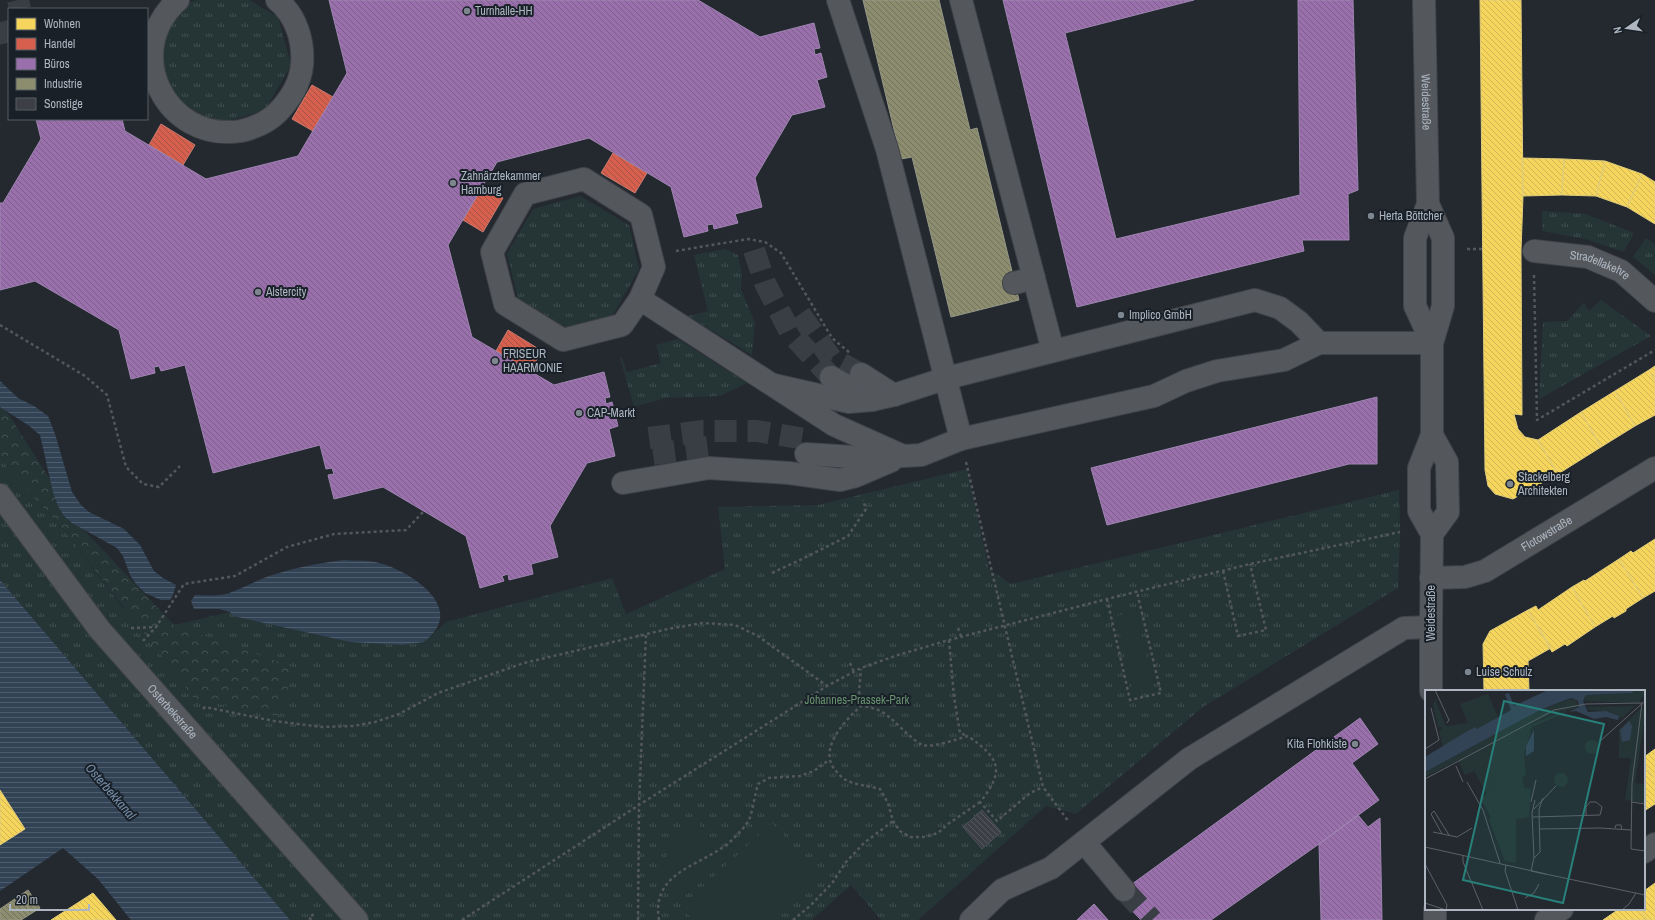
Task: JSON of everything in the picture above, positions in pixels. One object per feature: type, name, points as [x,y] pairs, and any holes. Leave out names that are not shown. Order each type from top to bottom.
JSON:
[{"type":"street","points":[[166,3],[156,31],[151,55],[154,79],[165,101],[182,118],[204,129],[227,133],[251,129],[272,118],[289,100],[300,79],[303,53],[297,27],[283,5],[277,0]]},
{"type":"street","points":[[838,0],[887,149],[961,438]]},
{"type":"street","points":[[961,0],[1024,280],[1053,351]]},
{"type":"street","name":"Weidestraße","points":[[1424,0],[1428,204],[1415,238],[1415,306],[1432,343],[1432,434],[1419,468],[1419,511],[1432,534],[1431,690]]},
{"type":"street","points":[[584,178],[641,215],[654,267],[640,299],[622,325],[563,340],[505,304],[492,252],[525,194],[584,178]]},
{"type":"street","name":"Stradellakehre","points":[[1534,251],[1588,256],[1621,271],[1655,300]]},
{"type":"street","points":[[640,299],[774,385],[834,426],[903,456]]},
{"type":"street","points":[[774,385],[849,402],[872,400],[894,395],[946,378],[1254,300],[1280,308],[1298,322],[1319,343]]},
{"type":"street","points":[[809,447],[870,458],[921,455],[961,438],[1154,396],[1186,381],[1217,371],[1284,360],[1319,343],[1432,343]]},
{"type":"street","points":[[857,364],[894,395]]},
{"type":"street","points":[[831,377],[872,400]]},
{"type":"street","name":"Weidestraße","points":[[1432,434],[1447,462],[1448,512],[1432,534]]},
{"type":"street","points":[[623,483],[709,468],[789,473],[840,480],[856,476],[903,456]]},
{"type":"street","name":"Flotowstraße","points":[[1431,578],[1465,577],[1486,571],[1655,468]]},
{"type":"street","name":"Osterbekstraße","points":[[0,495],[100,630],[356,920]]},
{"type":"street","points":[[970,920],[1002,890],[1051,868],[1189,759],[1404,628],[1431,627]]},
{"type":"street","points":[[1084,842],[1124,890]]},
{"type":"street","points":[[1645,851],[1655,844]]},
{"type":"street","points":[[1546,920],[1561,910]]},
{"type":"path","points":[[652,256],[748,239],[765,242],[782,253],[832,338],[857,364]]},
{"type":"path","points":[[1466,249],[1483,250]]},
{"type":"path","points":[[1534,251],[1537,420],[1655,350]]},
{"type":"path","points":[[0,326],[85,376],[107,395],[126,467],[143,484],[159,487],[180,466]]},
{"type":"path","points":[[961,438],[1043,787],[1084,842]]},
{"type":"path","points":[[772,573],[848,536],[866,509]]},
{"type":"path","points":[[119,652],[145,640],[156,627],[184,584],[235,576],[287,547],[334,534],[406,530],[424,512]]},
{"type":"path","points":[[462,920],[639,805],[827,686],[862,668],[898,655],[1004,625],[1250,564],[1400,532]]},
{"type":"path","points":[[1223,571],[1238,636],[1266,630],[1250,564]]},
{"type":"path","points":[[1107,599],[1130,700],[1153,695],[1160,693],[1137,592]]},
{"type":"path","points":[[183,725],[205,707],[274,721],[322,728],[353,726],[375,722],[399,714],[438,693],[524,663],[646,634],[703,624],[735,625],[758,636],[827,686]]},
{"type":"path","points":[[958,628],[961,636]]},
{"type":"path","points":[[638,920],[639,805],[646,634]]},
{"type":"path","points":[[861,706],[839,729],[831,747],[829,760],[834,770],[844,779],[880,790],[888,803],[893,821],[900,831],[910,837],[925,837],[938,833],[948,824],[980,802],[990,789],[996,773],[994,760],[985,748],[968,736],[960,734],[954,697],[949,640]]},
{"type":"path","points":[[850,663],[854,672]]},
{"type":"path","points":[[861,706],[859,691],[862,668]]},
{"type":"path","points":[[861,706],[877,709],[889,715],[915,741],[923,745],[937,744],[968,736]]},
{"type":"path","points":[[659,920],[659,896],[665,884],[688,866],[715,852],[735,838],[749,820],[758,784],[769,778],[800,776],[814,771],[829,760]]},
{"type":"path","points":[[980,802],[997,822],[1030,793],[1043,787]]},
{"type":"path","points":[[793,920],[810,906],[833,882],[846,862],[864,843],[893,821]]},
{"type":"path","points":[[311,920],[309,917],[315,912],[318,914]]},
{"type":"green space","points":[[197,0],[249,0],[278,17],[291,65],[265,110],[217,124],[170,96],[158,49],[183,4]]},
{"type":"green space","points":[[580,196],[629,225],[639,269],[613,315],[567,328],[518,298],[507,254],[533,209]]},
{"type":"green space","points":[[1542,211],[1586,214],[1634,233],[1624,252],[1585,239],[1542,231]]},
{"type":"green space","points":[[1646,238],[1655,244],[1655,275],[1633,257]]},
{"type":"green space","points":[[725,249],[738,255],[742,275],[741,289],[755,323],[752,355],[688,316],[708,311],[694,255]]},
{"type":"green space","points":[[1601,300],[1651,336],[1539,399],[1543,322],[1567,321],[1584,303],[1589,311]]},
{"type":"green space","points":[[678,339],[747,383],[720,396],[665,398],[634,407],[620,358],[622,358],[627,372],[661,363],[656,345]]},
{"type":"green space","points":[[0,401],[79,525],[174,625],[296,668],[277,716],[195,699],[63,529],[8,469],[0,454]]},
{"type":"green space","name":"Johannes-Prassek-Park","points":[[0,454],[8,469],[63,529],[123,608],[295,668],[174,625],[230,612],[234,616],[350,642],[402,645],[424,642],[446,622],[612,578],[626,614],[725,569],[718,507],[818,505],[967,469],[989,569],[1011,584],[1399,490],[1400,532],[1398,588],[1203,707],[1076,814],[1046,806],[918,920],[881,920],[851,885],[812,920],[290,920],[0,580]]},
{"type":"green space","points":[[1136,611],[1153,687],[1133,691],[1116,616]]},
{"type":"green space","points":[[698,823],[726,859],[680,899],[660,874],[669,851],[678,837],[683,831]]},
{"type":"green space","points":[[772,823],[818,873],[767,920],[693,920],[681,907]]},
{"type":"water","points":[[0,381],[18,398],[34,406],[48,416],[55,434],[72,492],[81,505],[89,512],[124,529],[140,545],[154,571],[176,585],[170,600],[161,600],[145,593],[130,575],[123,556],[117,548],[72,523],[64,516],[58,506],[53,492],[40,435],[28,425],[0,407]]},
{"type":"water","points":[[344,560],[371,561],[385,565],[408,575],[419,583],[429,592],[436,602],[440,612],[437,628],[424,642],[402,645],[350,642],[233,616],[230,612],[219,609],[194,609],[191,601],[195,595],[228,594],[278,573],[306,566]]},
{"type":"water","name":"Osterbekkanal","points":[[0,580],[290,920],[131,920],[98,879],[63,848],[0,891],[0,845],[25,829],[0,790]]},
{"type":"building: Wohnen","points":[[1480,0],[1521,0],[1523,196],[1521,251],[1522,415],[1514,414],[1518,429],[1525,437],[1538,440],[1558,474],[1513,499],[1495,494],[1488,486],[1485,470]]},
{"type":"building: Wohnen","points":[[1522,158],[1564,159],[1562,195],[1523,196]]},
{"type":"building: Wohnen","points":[[1564,159],[1605,161],[1596,196],[1562,195]]},
{"type":"building: Wohnen","points":[[1605,161],[1642,174],[1627,207],[1596,196]]},
{"type":"building: Wohnen","points":[[1642,174],[1655,182],[1655,224],[1627,207]]},
{"type":"building: Wohnen","points":[[1655,366],[1655,381],[1649,370]]},
{"type":"building: Wohnen","points":[[1649,370],[1655,381],[1655,415],[1635,426],[1615,391]]},
{"type":"building: Wohnen","points":[[1615,391],[1635,426],[1601,447],[1581,412]]},
{"type":"building: Wohnen","points":[[1581,412],[1601,447],[1558,474],[1538,440]]},
{"type":"building: Wohnen","points":[[1655,539],[1655,591],[1643,598],[1619,559],[1631,551],[1633,553]]},
{"type":"building: Wohnen","points":[[1619,559],[1643,598],[1626,609],[1626,611],[1614,618],[1613,616],[1595,627],[1572,587],[1584,580],[1585,581]]},
{"type":"building: Wohnen","points":[[1572,587],[1595,627],[1567,646],[1565,644],[1552,652],[1528,610],[1536,606],[1538,610]]},
{"type":"building: Wohnen","points":[[1528,610],[1551,648],[1528,661],[1529,690],[1484,690],[1483,644],[1490,631]]},
{"type":"building: Wohnen","points":[[1655,749],[1655,779],[1645,765],[1645,756]]},
{"type":"building: Wohnen","points":[[1645,765],[1655,779],[1655,804],[1645,810]]},
{"type":"building: Wohnen","points":[[0,790],[25,829],[0,845]]},
{"type":"building: Wohnen","points":[[1655,883],[1655,920],[1647,920],[1640,910],[1645,910],[1645,890]]},
{"type":"building: Wohnen","points":[[93,893],[116,920],[51,920]]},
{"type":"building: Wohnen","points":[[1618,910],[1640,910],[1647,920],[1603,920]]},
{"type":"building: Handel","points":[[312,85],[333,97],[313,131],[292,119]]},
{"type":"building: Handel","points":[[161,124],[195,145],[183,165],[149,145]]},
{"type":"building: Handel","points":[[613,153],[647,173],[635,193],[601,173]]},
{"type":"building: Handel","points":[[483,186],[503,198],[483,232],[463,220]]},
{"type":"building: Handel","points":[[508,330],[542,351],[530,371],[496,351]]},
{"type":"building: Büros","name":"Alstercity","points":[[329,0],[698,0],[760,37],[814,23],[820,48],[814,49],[815,55],[821,53],[827,77],[817,80],[825,107],[792,115],[755,178],[762,207],[735,214],[738,223],[714,229],[713,224],[707,225],[708,231],[684,237],[671,187],[589,138],[497,162],[448,245],[472,337],[554,385],[604,372],[610,397],[605,398],[606,404],[612,402],[618,426],[609,429],[615,456],[587,463],[550,526],[558,557],[531,564],[533,574],[509,580],[508,574],[502,576],[504,581],[480,588],[466,536],[383,487],[334,499],[328,475],[334,474],[332,468],[326,469],[320,445],[213,473],[185,365],[161,371],[159,366],[154,367],[155,373],[131,379],[119,330],[35,281],[0,290],[0,203],[3,203],[41,139],[36,120],[122,120],[125,131],[206,179],[298,156],[347,73]]},
{"type":"building: Büros","points":[[1003,0],[1194,0],[1065,33],[1116,239],[1300,195],[1298,0],[1353,0],[1358,190],[1348,194],[1349,240],[1302,240],[1304,251],[1077,307]]},
{"type":"building: Büros","points":[[1377,397],[1377,464],[1349,464],[1107,525],[1091,468]]},
{"type":"building: Büros","points":[[1360,718],[1378,744],[1352,763],[1379,800],[1319,844],[1211,920],[1141,920],[1117,895]]},
{"type":"building: Büros","points":[[1358,815],[1368,827],[1380,818],[1382,920],[1321,920],[1319,844]]},
{"type":"building: Büros","points":[[1094,904],[1108,920],[1077,920]]},
{"type":"building: Industrie","points":[[863,0],[939,0],[970,130],[977,128],[1019,300],[951,317],[912,157],[901,159]]},
{"type":"building: Industrie","points":[[28,890],[40,908],[21,920],[0,920],[0,909]]},
{"type":"building: Sonstige","points":[[982,810],[1001,832],[982,849],[963,827]]},
{"type":"tunnel","points":[[18,0],[20,8]]},
{"type":"tunnel","points":[[0,22],[7,51]]},
{"type":"tunnel","points":[[754,250],[765,283],[790,332],[831,377]]},
{"type":"tunnel","points":[[800,314],[831,358],[861,374]]},
{"type":"tunnel","points":[[649,438],[703,431],[757,431],[811,440]]},
{"type":"tunnel","points":[[653,454],[714,446]]},
{"type":"tunnel","points":[[1124,890],[1152,920]]},
{"type":"place","name":"Turnhalle-HH","points":[[467,11]]},
{"type":"place","name":"Zahnärztekammer Hamburg","points":[[453,183]]},
{"type":"place","name":"Herta Böttcher","points":[[1371,216]]},
{"type":"place","name":"Alstercity","points":[[258,292]]},
{"type":"place","name":"Implico GmbH","points":[[1121,315]]},
{"type":"place","name":"FRISEUR HAARMONIE","points":[[495,361]]},
{"type":"place","name":"CAP-Markt","points":[[579,413]]},
{"type":"place","name":"Stackelberg Architekten","points":[[1510,484]]},
{"type":"place","name":"Luise Schulz","points":[[1468,672]]},
{"type":"place","name":"Kita Flohkiste","points":[[1355,744]]}]
